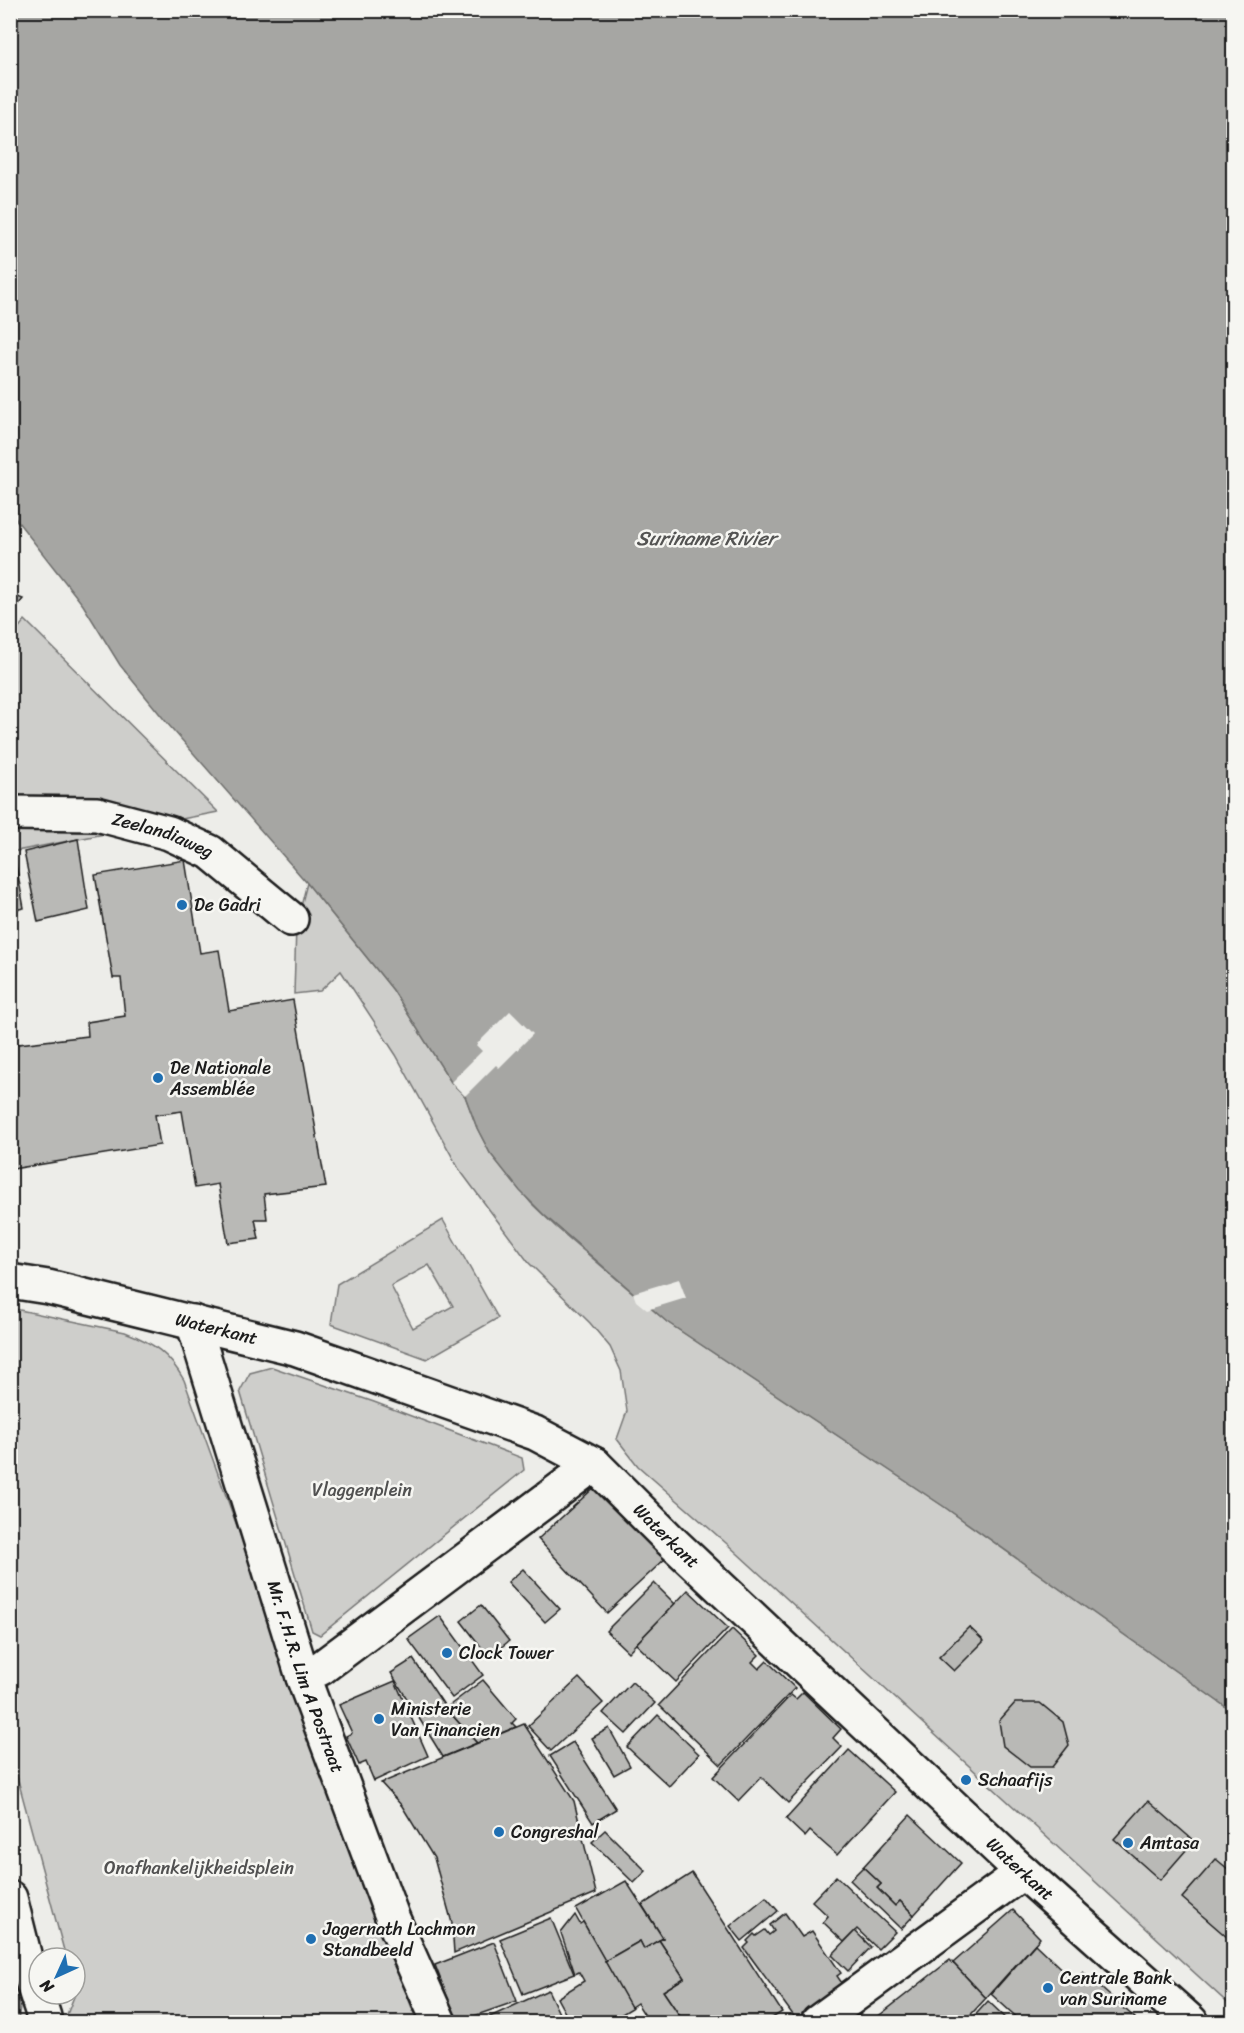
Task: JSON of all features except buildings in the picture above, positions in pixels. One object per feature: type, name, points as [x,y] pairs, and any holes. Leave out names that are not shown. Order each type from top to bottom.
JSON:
[{"type":"street","name":"Zeelandiaweg","points":[[10,813],[97,814],[169,832],[210,852],[291,919]]},
{"type":"street","name":"Waterkant","points":[[10,1281],[48,1287],[295,1348],[535,1433],[594,1464],[670,1540],[1023,1872],[1191,2022]]},
{"type":"street","name":"Mr. F.H.R. Lim A Postraat","points":[[193,1322],[303,1677],[393,1919],[439,2022]]},
{"type":"street","points":[[303,1677],[321,1668],[594,1464]]},
{"type":"street","points":[[818,2022],[1023,1872]]},
{"type":"street","points":[[10,1898],[26,1962],[44,2017],[42,2022]]},
{"type":"green space","points":[[25,620],[218,812],[11,852],[11,637]]},
{"type":"green space","points":[[307,883],[393,990],[451,1082],[465,1096],[477,1128],[490,1153],[531,1203],[556,1227],[667,1322],[943,1506],[1233,1712],[1233,2008],[726,1543],[638,1466],[617,1439],[627,1411],[621,1371],[610,1347],[590,1323],[529,1263],[459,1169],[396,1055],[341,971],[320,991],[294,994],[296,926]]},
{"type":"green space","points":[[443,1220],[498,1318],[427,1359],[331,1324],[337,1284]],"holes":[[[429,1265],[453,1306],[413,1328],[391,1286]]]},
{"type":"green space","name":"Onafhankelijkheidsplein","points":[[10,1308],[135,1336],[160,1350],[173,1363],[184,1380],[417,2022],[64,2022],[70,2006],[87,2006],[87,1946],[63,1946],[11,1754]]},
{"type":"green space","name":"Vlaggenplein","points":[[272,1367],[374,1402],[522,1458],[524,1470],[320,1635],[312,1631],[240,1391],[250,1373]]},
{"type":"green space","points":[[10,1946],[22,1990],[18,2022],[11,2022]]},
{"type":"water","name":"Suriname Rivier","points":[[11,11],[1233,11],[1233,1712],[943,1506],[667,1322],[544,1215],[520,1191],[490,1153],[477,1128],[465,1096],[451,1082],[393,990],[307,883],[167,723],[120,665],[83,605],[11,513]]},
{"type":"pier","points":[[510,1011],[533,1034],[499,1068],[496,1065],[465,1096],[451,1082],[482,1051],[476,1045]]},
{"type":"pier","points":[[679,1279],[686,1298],[647,1310],[636,1301],[633,1293]]},
{"type":"place","name":"De Gadri","points":[[182,905]]},
{"type":"place","name":"De Nationale Assemblée","points":[[158,1078]]},
{"type":"place","name":"Clock Tower","points":[[447,1653]]},
{"type":"place","name":"Ministerie Van Financien","points":[[379,1719]]},
{"type":"place","name":"Schaafijs","points":[[966,1780]]},
{"type":"place","name":"Congreshal","points":[[499,1832]]},
{"type":"place","name":"Amtasa","points":[[1128,1843]]},
{"type":"place","name":"Jagernath Lachmon Standbeeld","points":[[311,1939]]},
{"type":"place","name":"Centrale Bank van Suriname","points":[[1048,1988]]}]
